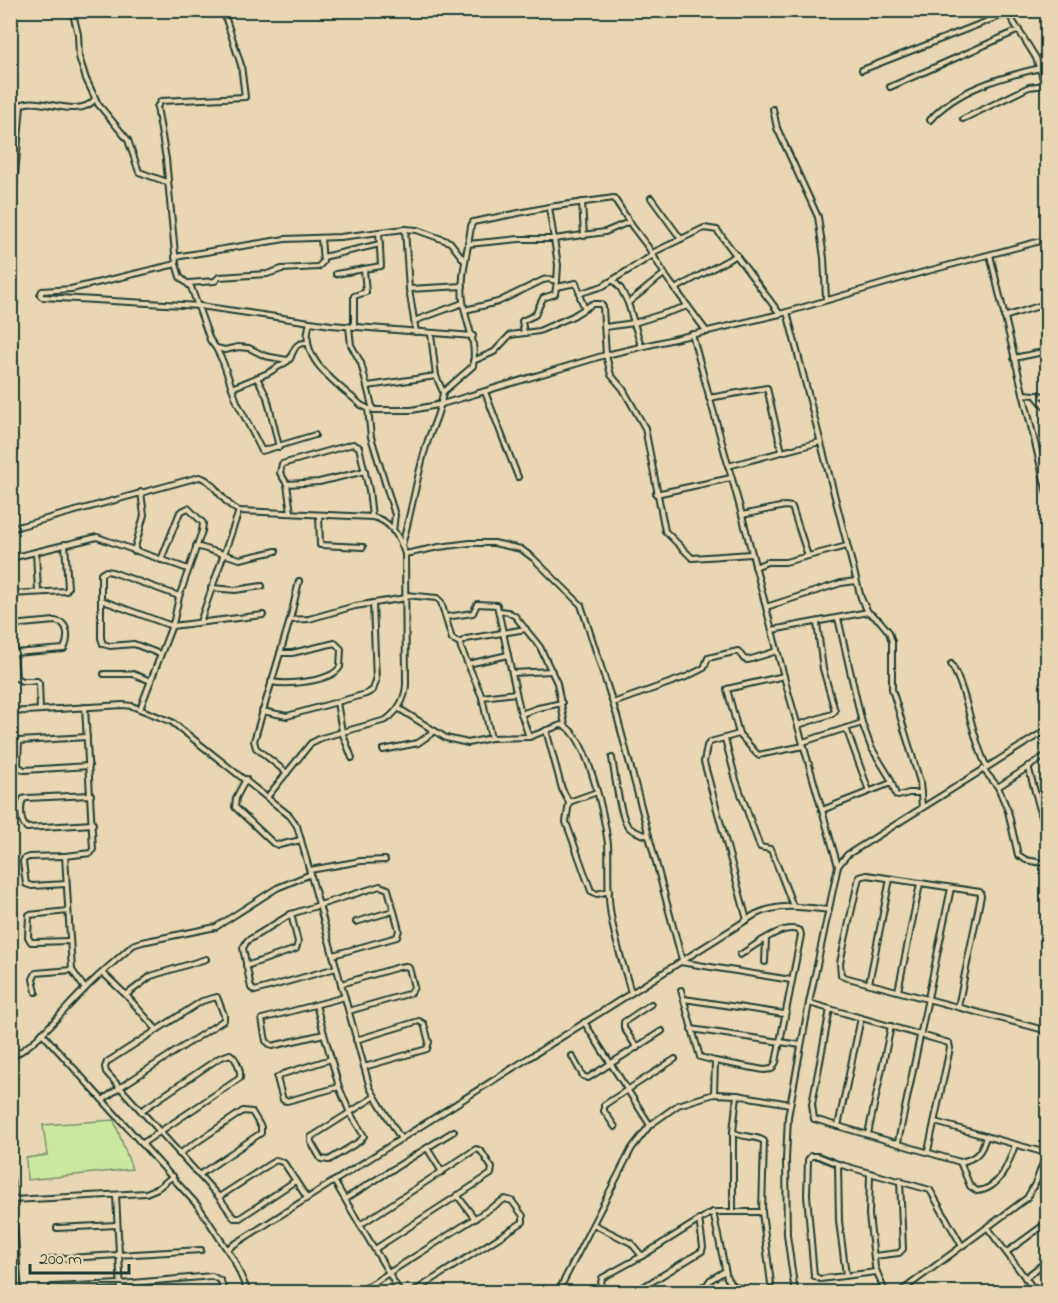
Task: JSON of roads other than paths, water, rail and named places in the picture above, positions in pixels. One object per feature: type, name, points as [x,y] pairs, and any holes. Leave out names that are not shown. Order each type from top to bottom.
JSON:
[{"type":"street","points":[[72,10],[78,34],[79,57],[95,99],[128,140],[139,172],[167,182]]},
{"type":"street","points":[[223,10],[241,65],[246,96],[165,101],[158,103],[157,107],[176,264],[180,277],[189,283],[200,306],[210,340],[223,362],[237,402],[262,450],[315,435]]},
{"type":"street","points":[[862,70],[1007,12],[1040,68],[1047,93]]},
{"type":"street","points":[[891,87],[1019,30]]},
{"type":"street","points":[[930,120],[961,95],[1008,75],[1040,68]]},
{"type":"street","points":[[963,118],[1029,87],[1045,85]]},
{"type":"street","points":[[12,211],[21,105],[28,103],[62,107],[83,106],[89,105],[95,99]]},
{"type":"street","points":[[773,109],[777,128],[818,217],[823,248],[826,300]]},
{"type":"street","points":[[443,392],[470,370],[473,361],[473,336],[463,303],[463,286],[464,260],[473,222],[549,207],[614,198],[664,274],[707,332]]},
{"type":"street","points":[[651,198],[681,239]]},
{"type":"street","points":[[582,202],[584,236]]},
{"type":"street","points":[[524,333],[522,321],[535,315],[543,298],[555,294],[557,284],[558,273],[549,207]]},
{"type":"street","points":[[468,244],[511,239],[584,236],[609,231],[629,222]]},
{"type":"street","points":[[580,294],[600,288],[652,254],[681,239],[704,228],[713,228],[737,255],[780,314]]},
{"type":"street","points":[[176,257],[285,238],[321,238],[405,229],[443,238],[450,242],[464,260]]},
{"type":"street","points":[[405,229],[409,289],[416,333]]},
{"type":"street","points":[[336,274],[382,265],[378,232]]},
{"type":"street","points":[[189,283],[215,281],[219,277],[267,274],[282,269],[318,267],[322,265],[323,257],[321,238]]},
{"type":"street","points":[[310,323],[307,343],[321,368],[361,405],[373,410],[412,410],[442,404],[641,345],[788,312],[1047,239]]},
{"type":"street","points":[[323,257],[380,244]]},
{"type":"street","points":[[675,289],[737,255]]},
{"type":"street","points":[[990,255],[1047,497]]},
{"type":"street","points":[[176,264],[71,289],[42,291],[40,295],[79,300],[200,306],[310,323],[473,336]]},
{"type":"street","points":[[364,270],[366,292],[354,296],[351,345],[362,363],[373,410]]},
{"type":"street","points":[[628,303],[664,274]]},
{"type":"street","points":[[465,310],[498,302],[549,279],[557,284],[576,283],[585,309]]},
{"type":"street","points":[[613,280],[628,303],[641,345]]},
{"type":"street","points":[[409,289],[463,286]]},
{"type":"street","points":[[414,321],[463,303]]},
{"type":"street","points":[[473,361],[494,352],[510,334],[539,332],[594,303],[601,304],[606,355],[611,375],[623,389],[645,428],[665,531],[690,558],[751,554]]},
{"type":"street","points":[[605,327],[634,324],[688,306]]},
{"type":"street","points":[[1004,317],[1039,306]]},
{"type":"street","points":[[788,312],[862,602],[868,612],[889,632],[892,642],[892,689],[920,782],[922,808]]},
{"type":"street","points":[[402,546],[424,451],[442,404],[443,392],[436,375],[431,334]]},
{"type":"street","points":[[692,334],[777,651],[838,866],[790,1104],[786,1159],[787,1236],[795,1293]]},
{"type":"street","points":[[232,388],[257,378],[290,359],[296,346],[302,342],[307,343]]},
{"type":"street","points":[[216,348],[225,350],[243,347],[256,350],[265,357],[290,359]]},
{"type":"street","points":[[1014,358],[1047,351]]},
{"type":"street","points":[[368,386],[436,375]]},
{"type":"street","points":[[257,378],[267,397],[279,447]]},
{"type":"street","points":[[709,398],[767,388],[782,452]]},
{"type":"street","points":[[484,392],[518,477]]},
{"type":"street","points":[[1023,394],[1047,396]]},
{"type":"street","points":[[1036,396],[1047,410]]},
{"type":"street","points":[[368,409],[371,438],[395,515],[393,532]]},
{"type":"street","points":[[728,466],[820,442]]},
{"type":"street","points":[[291,513],[287,484],[280,473],[282,464],[356,444],[359,447],[365,471],[372,517]]},
{"type":"street","points":[[287,484],[319,482],[365,471]]},
{"type":"street","points":[[10,530],[202,477],[231,507],[239,511],[372,517],[385,520],[405,554],[406,694],[398,708],[386,720],[311,743],[268,796]]},
{"type":"street","points":[[656,494],[731,478]]},
{"type":"street","points":[[134,551],[144,515],[141,492]]},
{"type":"street","points":[[742,515],[785,506],[792,507],[808,556]]},
{"type":"street","points":[[140,709],[172,626],[203,523],[192,510],[182,509],[161,560]]},
{"type":"street","points":[[200,622],[239,511]]},
{"type":"street","points":[[319,514],[320,545],[363,547]]},
{"type":"street","points":[[10,562],[15,557],[97,537],[188,570]]},
{"type":"street","points":[[405,554],[453,544],[485,543],[520,549],[581,605],[613,703],[681,961]]},
{"type":"street","points":[[10,594],[62,591],[68,588],[65,544]]},
{"type":"street","points":[[196,546],[223,555],[246,559],[276,551]]},
{"type":"street","points":[[755,567],[767,562],[785,562],[847,546]]},
{"type":"street","points":[[36,552],[38,592]]},
{"type":"street","points":[[160,654],[134,644],[110,646],[103,644],[101,638],[101,576],[106,571],[179,597]]},
{"type":"street","points":[[287,773],[254,744],[299,581]]},
{"type":"street","points":[[766,607],[842,583],[856,581]]},
{"type":"street","points":[[211,588],[235,590],[262,586]]},
{"type":"street","points":[[290,620],[309,619],[406,596],[437,598],[441,602],[452,639],[460,643],[482,697],[491,738]]},
{"type":"street","points":[[101,600],[172,626],[263,615]]},
{"type":"street","points":[[262,711],[287,716],[366,694],[375,687],[373,603]]},
{"type":"street","points":[[10,604],[16,678],[39,683],[40,710]]},
{"type":"street","points":[[446,617],[473,614],[477,604],[496,604],[521,714],[529,737]]},
{"type":"street","points":[[499,611],[515,616],[540,647],[552,671],[562,703],[565,725],[576,737],[587,759],[597,792],[608,846],[610,912],[631,993]]},
{"type":"street","points":[[772,630],[868,612]]},
{"type":"street","points":[[838,618],[862,723],[871,747],[898,796],[921,793]]},
{"type":"street","points":[[11,625],[55,621],[62,623],[67,630],[64,648],[14,653]]},
{"type":"street","points":[[798,725],[835,711],[825,676],[817,623]]},
{"type":"street","points":[[460,643],[466,639],[526,629]]},
{"type":"street","points":[[271,682],[296,684],[332,674],[340,667],[340,649],[335,643],[292,653],[280,653]]},
{"type":"street","points":[[613,703],[690,676],[704,668],[711,657],[738,651],[744,659],[748,660],[777,651]]},
{"type":"street","points":[[468,664],[508,655]]},
{"type":"street","points":[[951,664],[961,688],[985,768],[998,787],[1008,811],[1018,855],[1026,860],[1047,864]]},
{"type":"street","points":[[512,673],[552,671]]},
{"type":"street","points":[[104,674],[134,674],[151,681]]},
{"type":"street","points":[[784,676],[727,689],[739,734],[758,755],[804,744],[862,723]]},
{"type":"street","points":[[482,697],[516,693]]},
{"type":"street","points":[[337,702],[342,732],[352,758]]},
{"type":"street","points":[[521,714],[562,703]]},
{"type":"street","points":[[10,712],[123,705],[140,709],[172,722],[268,796],[295,821],[364,1067],[374,1097],[401,1139]]},
{"type":"street","points":[[66,884],[29,886],[25,882],[23,862],[29,857],[65,856],[93,852],[86,707]]},
{"type":"street","points":[[398,708],[446,738],[468,743],[491,738],[529,737],[565,725]]},
{"type":"street","points":[[846,728],[869,791]]},
{"type":"street","points":[[838,866],[847,855],[1047,729]]},
{"type":"street","points":[[546,730],[562,789],[569,802],[566,822],[591,891],[597,894],[609,891]]},
{"type":"street","points":[[383,750],[418,742],[435,731]]},
{"type":"street","points":[[739,734],[709,743],[704,762],[747,920]]},
{"type":"street","points":[[10,741],[87,737]]},
{"type":"street","points":[[725,739],[736,780],[760,847],[770,849],[772,852],[793,906]]},
{"type":"street","points":[[19,741],[18,764],[21,769],[89,766]]},
{"type":"street","points":[[998,787],[1047,754]]},
{"type":"street","points":[[612,758],[627,825],[640,834],[649,836]]},
{"type":"street","points":[[1028,766],[1047,839]]},
{"type":"street","points":[[246,779],[236,798],[235,807],[273,843],[279,845],[301,840]]},
{"type":"street","points":[[822,810],[891,783]]},
{"type":"street","points":[[569,802],[597,792]]},
{"type":"street","points":[[91,795],[23,799],[22,822],[27,828],[93,824]]},
{"type":"street","points":[[65,856],[72,970],[85,989]]},
{"type":"street","points":[[10,1057],[42,1033],[85,989],[137,943],[216,927],[277,888],[310,872],[361,861],[385,860]]},
{"type":"street","points":[[958,1007],[981,895],[976,891],[951,887],[867,875],[859,877],[842,953],[841,975],[1047,1032]]},
{"type":"street","points":[[869,983],[890,879]]},
{"type":"street","points":[[898,991],[920,884]]},
{"type":"street","points":[[333,956],[397,937],[399,930],[388,889],[385,886],[291,914],[244,944],[243,948],[250,988],[255,991],[336,968]]},
{"type":"street","points":[[898,1142],[951,887]]},
{"type":"street","points":[[227,1249],[747,920],[765,910],[793,906],[829,910]]},
{"type":"street","points":[[68,911],[28,915],[28,937],[31,942],[70,941]]},
{"type":"street","points":[[356,922],[393,911]]},
{"type":"street","points":[[246,966],[296,949],[298,942],[291,914]]},
{"type":"street","points":[[681,990],[698,1054],[704,1059],[772,1070],[776,1062],[800,931],[793,928],[783,929],[740,954]]},
{"type":"street","points":[[765,962],[766,939]]},
{"type":"street","points":[[126,995],[151,976],[206,959]]},
{"type":"street","points":[[681,961],[791,980]]},
{"type":"street","points":[[341,984],[399,967],[409,968],[414,987],[411,993],[349,1011]]},
{"type":"street","points":[[36,992],[33,979],[36,973],[72,970]]},
{"type":"street","points":[[103,973],[157,1030]]},
{"type":"street","points":[[104,1099],[119,1088],[224,1020],[216,997],[212,996],[105,1064],[106,1072],[119,1088],[219,1197],[231,1215],[237,1219],[295,1181]]},
{"type":"street","points":[[324,1034],[276,1046],[269,1045],[262,1022],[264,1018],[345,998]]},
{"type":"street","points":[[684,999],[784,1014]]},
{"type":"street","points":[[809,1003],[945,1041],[950,1046],[928,1151]]},
{"type":"street","points":[[637,1048],[624,1028],[624,1022],[651,1004]]},
{"type":"street","points":[[316,1005],[339,1087],[350,1113],[363,1133],[363,1139],[329,1160],[323,1160],[310,1142],[311,1137],[350,1113],[374,1097]]},
{"type":"street","points":[[830,1009],[812,1111],[814,1119],[960,1162],[976,1157],[981,1151],[986,1136]]},
{"type":"street","points":[[838,1126],[861,1018]]},
{"type":"street","points":[[356,1040],[419,1021],[424,1024],[430,1046],[425,1050],[364,1067]]},
{"type":"street","points":[[584,1022],[650,1125]]},
{"type":"street","points":[[868,1134],[891,1026]]},
{"type":"street","points":[[691,1029],[801,1045]]},
{"type":"street","points":[[572,1056],[583,1076],[588,1078],[662,1031]]},
{"type":"street","points":[[42,1033],[104,1099],[199,1207],[227,1249],[248,1293]]},
{"type":"street","points":[[141,1111],[219,1058],[230,1054],[234,1057],[241,1073],[240,1078],[143,1143]]},
{"type":"street","points":[[331,1059],[283,1074],[277,1078],[276,1082],[283,1100],[287,1101],[339,1087]]},
{"type":"street","points":[[615,1127],[604,1111],[604,1105],[675,1059]]},
{"type":"street","points":[[714,1094],[715,1061]]},
{"type":"street","points":[[558,1293],[632,1148],[650,1125],[678,1105],[714,1094],[737,1095],[790,1104]]},
{"type":"street","points":[[733,1212],[733,1132],[737,1095]]},
{"type":"street","points":[[179,1154],[243,1111],[252,1112],[261,1127],[261,1133],[199,1175]]},
{"type":"street","points":[[900,1293],[1027,1198],[1034,1188],[1047,1151],[935,1122]]},
{"type":"street","points":[[345,1199],[454,1131]]},
{"type":"street","points":[[733,1132],[764,1142],[762,1212],[771,1284]]},
{"type":"street","points":[[960,1162],[970,1186],[980,1191],[1003,1174],[1015,1144]]},
{"type":"street","points":[[427,1148],[442,1172]]},
{"type":"street","points":[[360,1226],[476,1149],[481,1151],[492,1168],[491,1174],[375,1249]]},
{"type":"street","points":[[876,1272],[820,1279],[814,1275],[807,1195],[811,1156],[818,1156],[838,1164],[926,1187],[932,1191],[962,1246]]},
{"type":"street","points":[[219,1197],[276,1160],[284,1163],[307,1198]]},
{"type":"street","points":[[838,1164],[839,1221],[846,1275]]},
{"type":"street","points":[[870,1173],[869,1215],[874,1256],[876,1272],[885,1293]]},
{"type":"street","points":[[11,1203],[151,1192],[173,1176]]},
{"type":"street","points":[[10,1179],[18,1293]]},
{"type":"street","points":[[874,1256],[902,1251],[900,1180]]},
{"type":"street","points":[[334,1181],[400,1293]]},
{"type":"street","points":[[116,1195],[122,1293]]},
{"type":"street","points":[[457,1195],[475,1219]]},
{"type":"street","points":[[359,1293],[507,1198],[512,1201],[524,1219],[523,1222],[413,1293]]},
{"type":"street","points":[[604,1293],[601,1283],[603,1278],[699,1219],[713,1212],[762,1212]]},
{"type":"street","points":[[713,1212],[725,1271],[731,1284],[748,1293]]},
{"type":"street","points":[[635,1293],[702,1251],[699,1219]]},
{"type":"street","points":[[1007,1252],[1047,1222]]},
{"type":"street","points":[[592,1224],[632,1243],[642,1256]]},
{"type":"street","points":[[57,1228],[117,1225]]},
{"type":"street","points":[[987,1227],[1036,1293]]},
{"type":"street","points":[[52,1259],[201,1250]]},
{"type":"street","points":[[1025,1278],[1047,1260]]},
{"type":"street","points":[[693,1293],[725,1271]]},
{"type":"street","points":[[52,1287],[212,1276],[221,1281],[224,1293]]},
{"type":"street","points":[[706,1286],[710,1293]]}]
